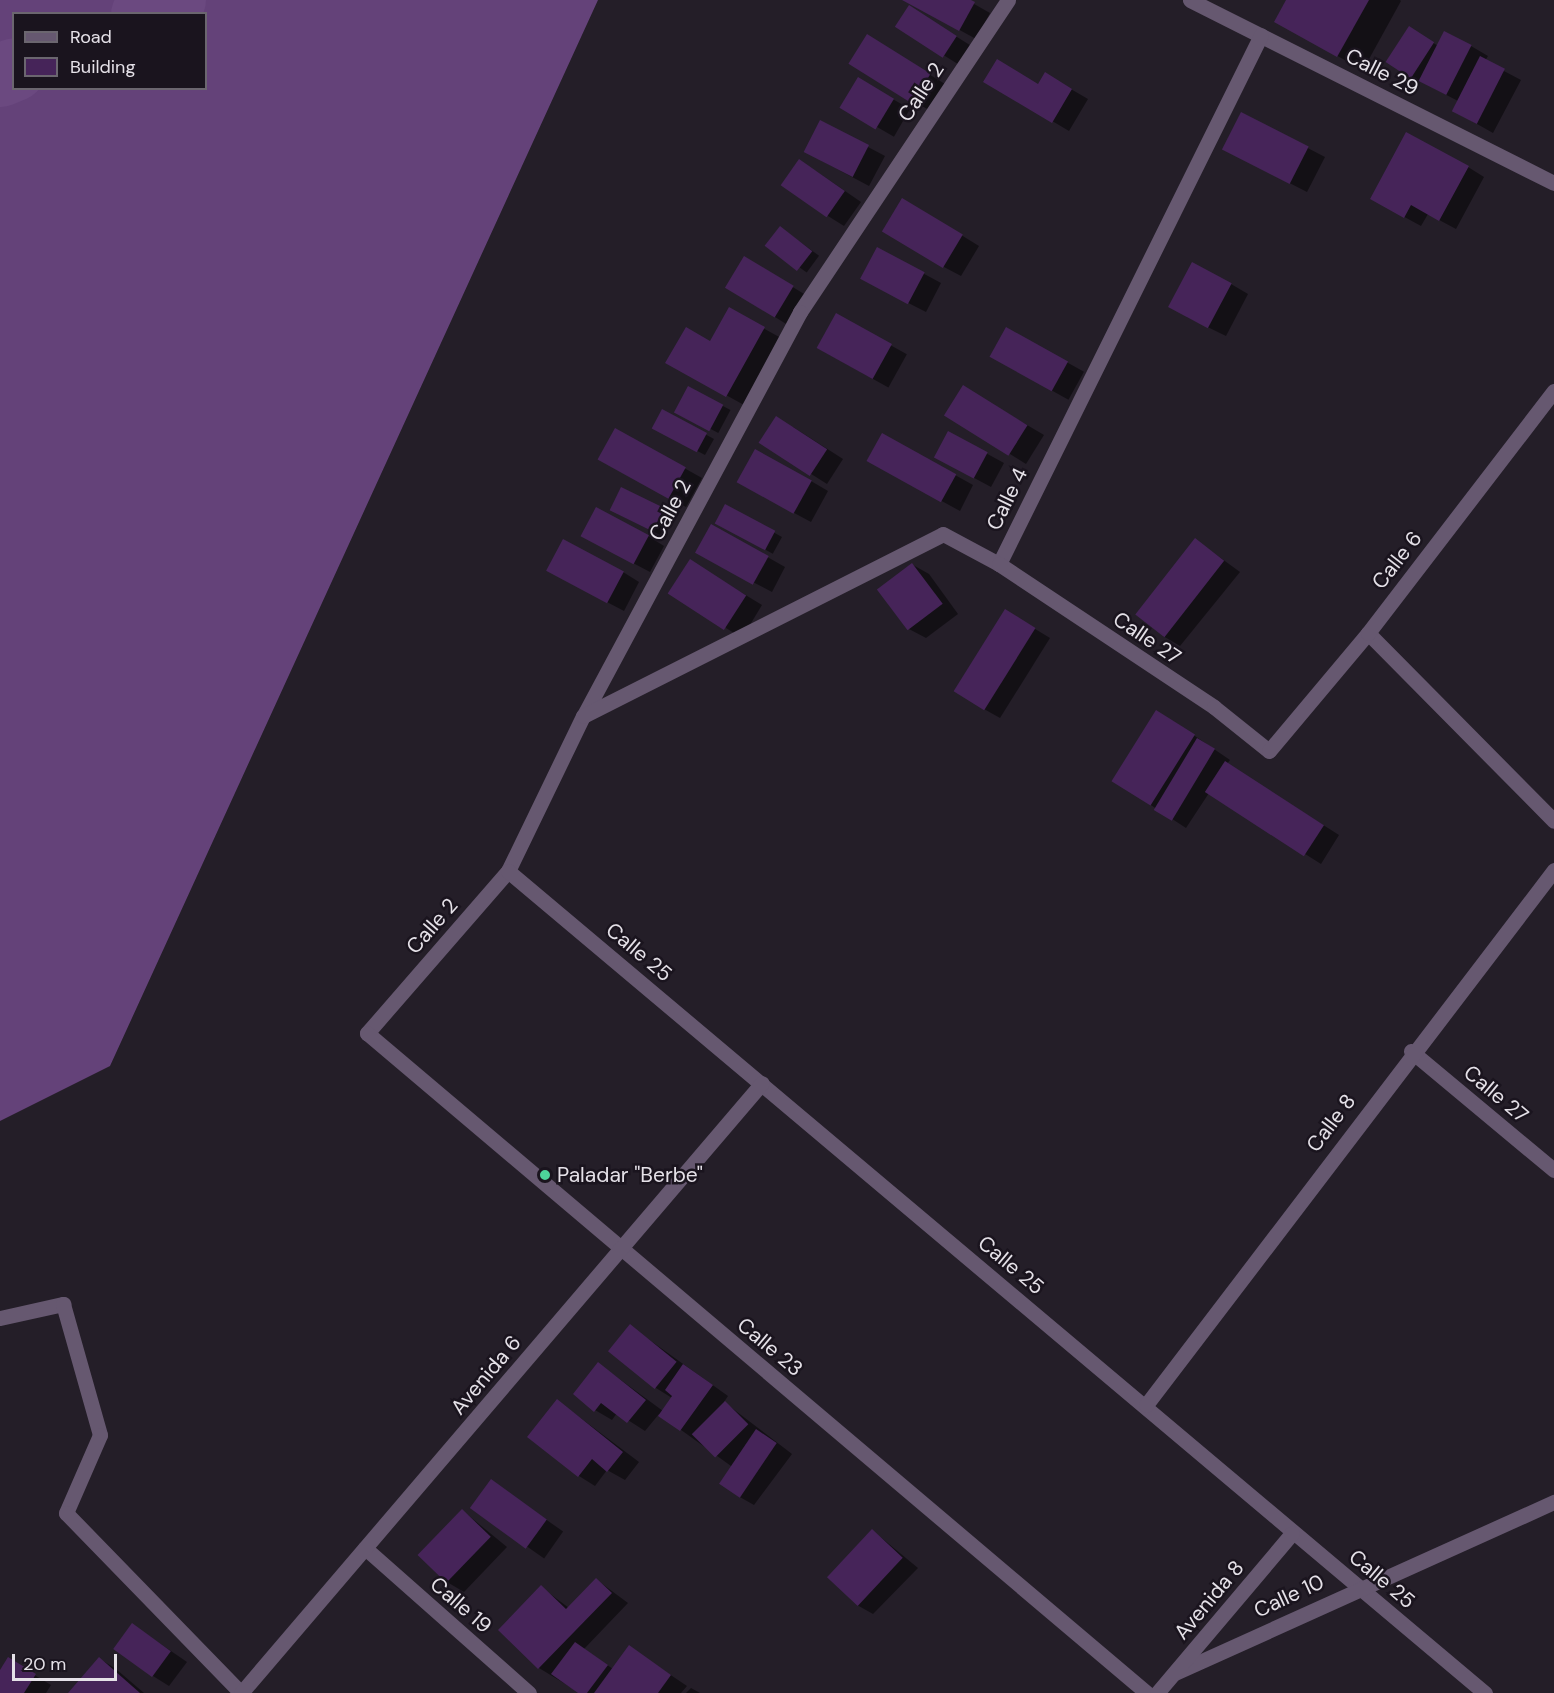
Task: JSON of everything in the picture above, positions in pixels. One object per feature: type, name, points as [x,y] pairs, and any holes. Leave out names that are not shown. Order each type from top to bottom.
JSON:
[{"type":"street","name":"Calle 2","points":[[367,1033],[508,871],[583,716],[801,312],[1008,0]]},
{"type":"street","name":"Calle 29","points":[[1190,0],[1554,183]]},
{"type":"street","name":"Calle 4","points":[[583,716],[943,534],[999,564],[1261,35]]},
{"type":"street","name":"Calle 6","points":[[1269,751],[1368,633],[1554,391]]},
{"type":"street","name":"Calle 27","points":[[999,564],[1214,707],[1269,751]]},
{"type":"street","points":[[1368,633],[1554,822]]},
{"type":"street","name":"Calle 8","points":[[1146,1405],[1411,1051],[1554,870]]},
{"type":"street","name":"Calle 25","points":[[508,871],[1146,1405],[1292,1533],[1359,1586],[1485,1693]]},
{"type":"street","name":"Calle 23","points":[[367,1033],[1147,1693]]},
{"type":"street","name":"Calle 27","points":[[1411,1051],[1554,1170]]},
{"type":"street","name":"Avenida 6","points":[[241,1693],[762,1083]]},
{"type":"street","points":[[0,1318],[63,1304],[100,1435],[66,1513],[241,1693]]},
{"type":"street","name":"Calle 10","points":[[1175,1673],[1359,1586],[1554,1502]]},
{"type":"street","name":"Avenida 8","points":[[1157,1693],[1292,1533]]},
{"type":"street","name":"Calle 19","points":[[365,1548],[529,1693]]},
{"type":"shaded area","points":[[0,0],[598,0],[110,1066],[0,1121]]},
{"type":"building","points":[[902,0],[971,0],[975,2],[959,31]]},
{"type":"building","points":[[1286,0],[1369,0],[1337,57],[1274,22]]},
{"type":"building","points":[[909,5],[957,36],[943,58],[895,27]]},
{"type":"building","points":[[1409,26],[1434,42],[1411,78],[1386,62]]},
{"type":"building","points":[[1444,31],[1472,45],[1446,95],[1419,81]]},
{"type":"building","points":[[867,34],[931,74],[912,103],[848,64]]},
{"type":"building","points":[[1480,56],[1505,69],[1477,124],[1452,111]]},
{"type":"building","points":[[997,59],[1038,84],[1045,72],[1072,89],[1052,123],[983,82]]},
{"type":"building","points":[[858,77],[894,99],[875,129],[839,108]]},
{"type":"building","points":[[1241,112],[1309,147],[1290,184],[1222,149]]},
{"type":"building","points":[[820,120],[869,145],[853,177],[804,152]]},
{"type":"building","points":[[1406,132],[1469,166],[1439,221],[1411,205],[1404,218],[1370,199]]},
{"type":"building","points":[[799,159],[845,191],[827,217],[781,185]]},
{"type":"building","points":[[902,198],[963,235],[943,268],[882,231]]},
{"type":"building","points":[[780,226],[812,251],[797,271],[765,246]]},
{"type":"building","points":[[877,247],[925,272],[908,304],[860,279]]},
{"type":"building","points":[[744,256],[794,286],[775,318],[725,288]]},
{"type":"building","points":[[1192,262],[1232,283],[1208,328],[1168,307]]},
{"type":"building","points":[[729,307],[765,327],[726,397],[665,363],[686,327],[710,341]]},
{"type":"building","points":[[836,313],[892,344],[873,379],[817,348]]},
{"type":"building","points":[[1006,327],[1068,361],[1052,391],[990,357]]},
{"type":"building","points":[[963,385],[1027,425],[1008,456],[944,416]]},
{"type":"building","points":[[688,386],[723,405],[709,431],[674,412]]},
{"type":"building","points":[[662,409],[707,433],[697,452],[652,428]]},
{"type":"building","points":[[776,416],[827,449],[810,476],[759,443]]},
{"type":"building","points":[[615,428],[686,467],[668,499],[598,459]]},
{"type":"building","points":[[948,431],[988,452],[974,479],[934,457]]},
{"type":"building","points":[[882,433],[956,474],[941,502],[866,461]]},
{"type":"building","points":[[755,449],[812,481],[793,514],[737,482]]},
{"type":"building","points":[[621,487],[664,508],[653,531],[610,510]]},
{"type":"building","points":[[725,504],[775,531],[765,550],[715,523]]},
{"type":"building","points":[[596,507],[649,535],[633,564],[581,536]]},
{"type":"building","points":[[711,524],[769,556],[753,585],[695,553]]},
{"type":"building","points":[[1195,538],[1224,561],[1164,637],[1135,614]]},
{"type":"building","points":[[563,539],[624,571],[607,603],[546,571]]},
{"type":"building","points":[[690,559],[746,595],[724,630],[668,593]]},
{"type":"building","points":[[912,563],[943,604],[908,630],[877,589]]},
{"type":"building","points":[[1005,609],[1036,628],[984,710],[954,691]]},
{"type":"building","points":[[1156,710],[1195,734],[1150,806],[1111,781]]},
{"type":"building","points":[[1197,738],[1215,749],[1172,821],[1154,810]]},
{"type":"building","points":[[1225,761],[1324,825],[1304,856],[1205,792]]},
{"type":"building","points":[[630,1324],[677,1362],[655,1389],[608,1351]]},
{"type":"building","points":[[598,1362],[646,1400],[627,1423],[601,1403],[594,1412],[573,1394]]},
{"type":"building","points":[[683,1364],[713,1385],[680,1431],[658,1416],[672,1396],[665,1390]]},
{"type":"building","points":[[557,1399],[623,1452],[607,1472],[592,1459],[578,1477],[527,1437]]},
{"type":"building","points":[[725,1401],[748,1424],[715,1458],[692,1434]]},
{"type":"building","points":[[756,1429],[777,1443],[740,1498],[719,1484]]},
{"type":"building","points":[[491,1479],[547,1520],[526,1549],[470,1508]]},
{"type":"building","points":[[462,1509],[491,1537],[446,1583],[418,1555]]},
{"type":"building","points":[[872,1529],[903,1558],[858,1606],[827,1577]]},
{"type":"building","points":[[596,1578],[612,1593],[538,1669],[498,1630],[541,1585],[566,1609]]},
{"type":"building","points":[[132,1623],[171,1651],[152,1677],[113,1649]]},
{"type":"building","points":[[575,1642],[608,1665],[587,1693],[578,1693],[551,1674]]},
{"type":"building","points":[[629,1645],[671,1675],[658,1693],[594,1693]]},
{"type":"building","points":[[8,1657],[36,1674],[24,1693],[0,1693],[0,1670]]},
{"type":"building","points":[[99,1657],[140,1693],[68,1693]]},
{"type":"waterway","points":[[147,12],[174,0]]},
{"type":"waterway","points":[[0,75],[12,70]]},
{"type":"place","name":"Paladar \"Berbe\"","points":[[545,1175]]}]
